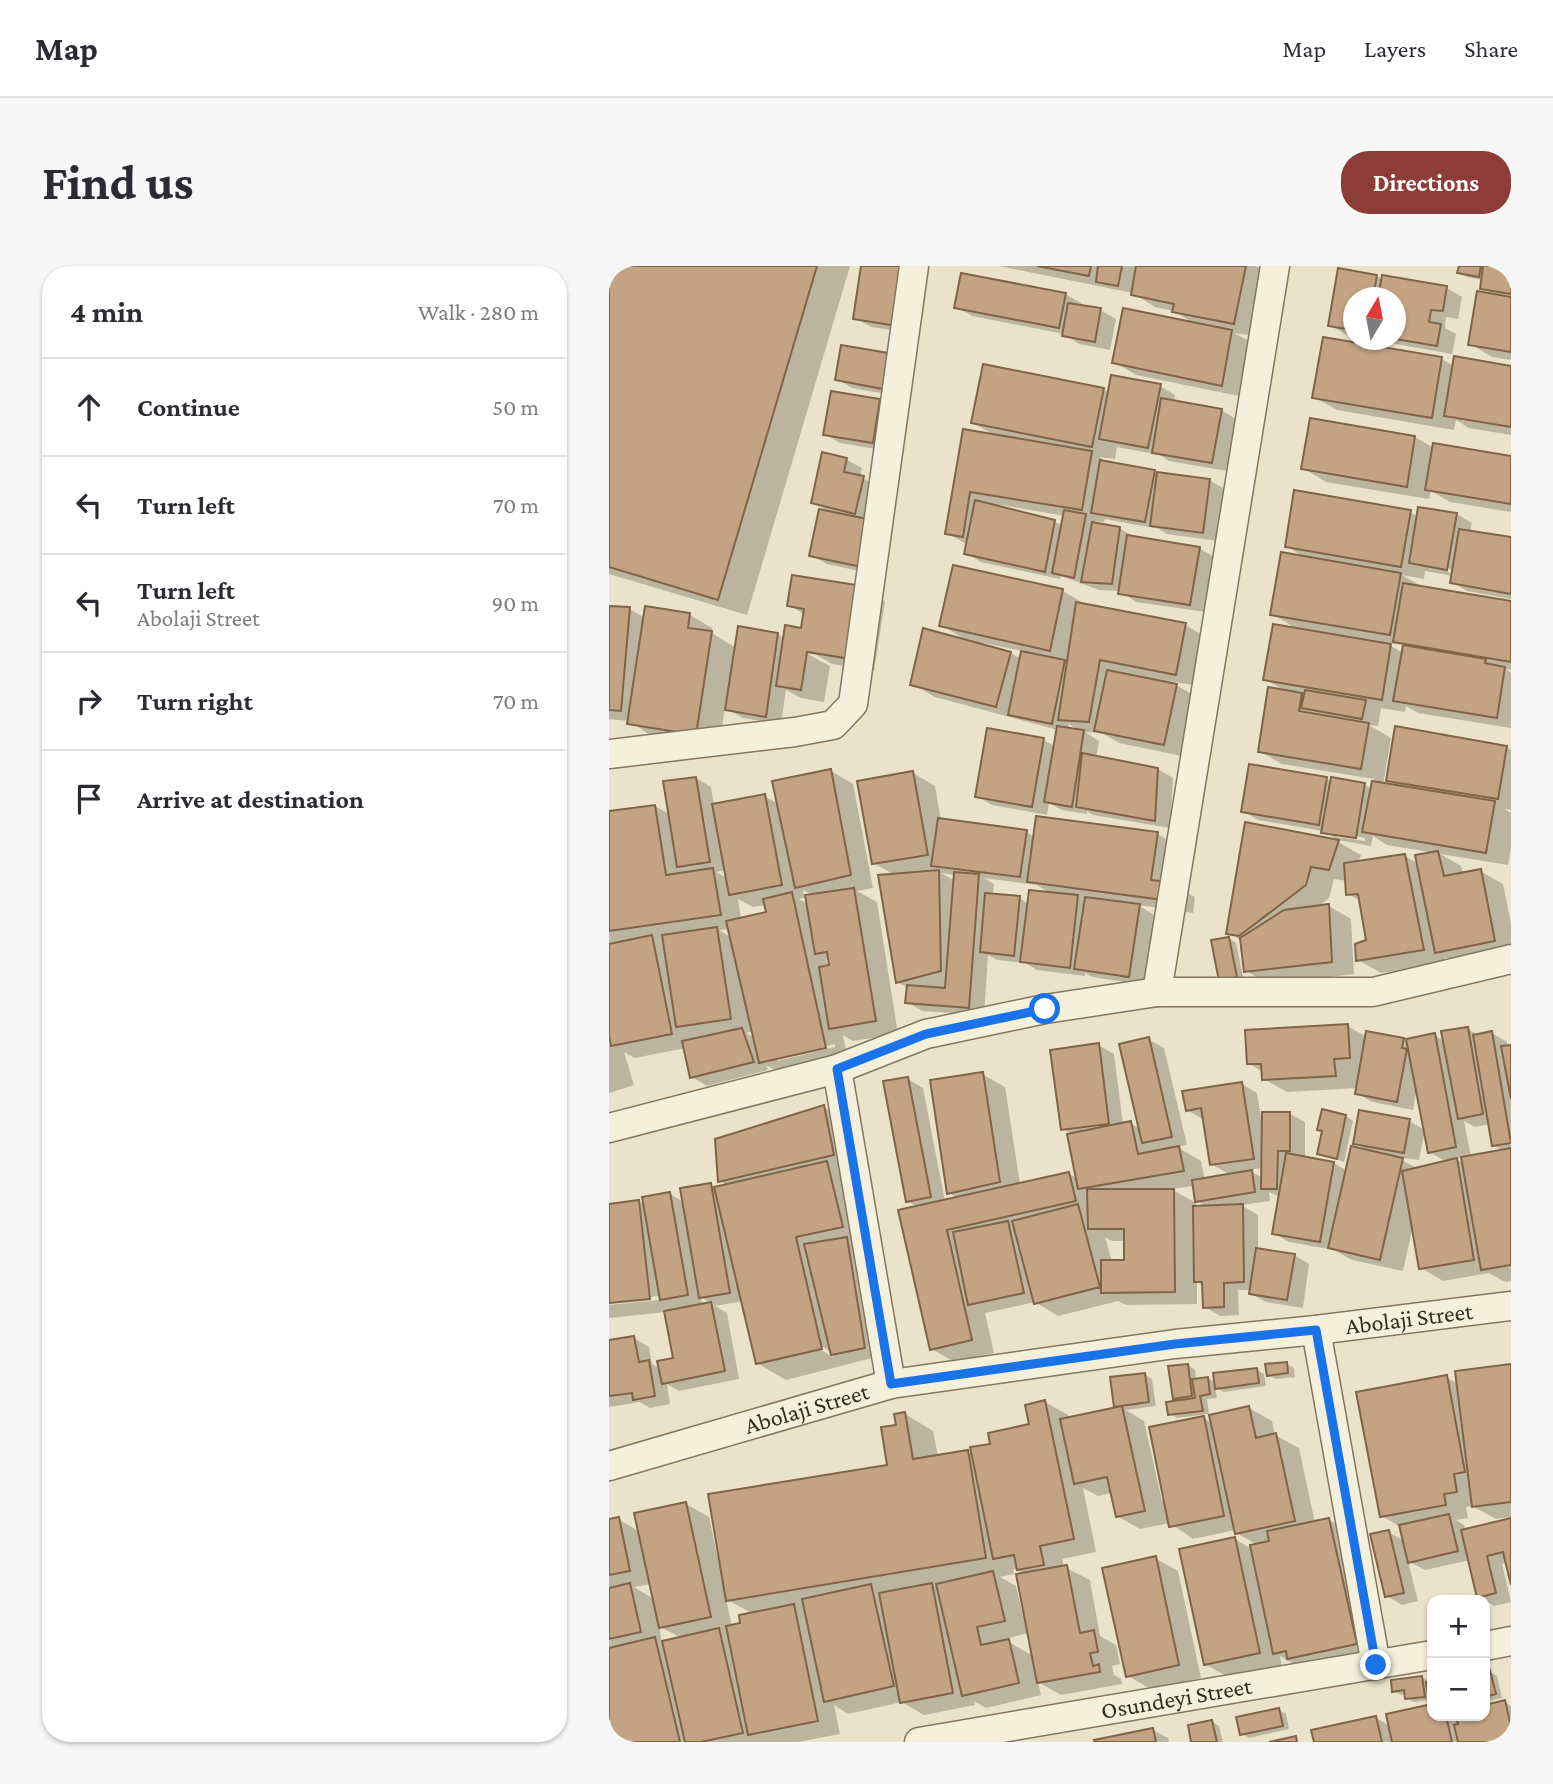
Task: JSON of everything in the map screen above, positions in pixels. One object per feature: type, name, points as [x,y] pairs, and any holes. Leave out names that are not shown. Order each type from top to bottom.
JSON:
[{"type":"street","points":[[609,754],[833,725],[853,704],[913,266]]},
{"type":"street","points":[[1157,992],[1275,266]]},
{"type":"street","points":[[609,1128],[837,1069],[926,1034],[1045,1009],[1157,992],[1373,992],[1511,959]]},
{"type":"street","points":[[837,1069],[891,1384]]},
{"type":"street","name":"Abolaji Street","points":[[609,1466],[891,1384],[1175,1344],[1511,1306]]},
{"type":"street","points":[[1316,1330],[1376,1665]]},
{"type":"street","points":[[1490,1645],[1511,1641]]},
{"type":"street","name":"Osundeyi Street","points":[[919,1742],[1427,1656]]},
{"type":"building","points":[[609,266],[817,266],[718,600],[609,567]]},
{"type":"building","points":[[861,266],[906,266],[897,326],[853,319]]},
{"type":"building","points":[[1037,266],[1091,266],[1089,276]]},
{"type":"building","points":[[1098,266],[1122,266],[1118,286],[1096,282]]},
{"type":"building","points":[[1136,266],[1246,266],[1234,324],[1172,312],[1174,304],[1131,295]]},
{"type":"building","points":[[1459,266],[1481,266],[1479,277],[1457,273]]},
{"type":"building","points":[[1483,266],[1511,266],[1511,294],[1480,289]]},
{"type":"building","points":[[1338,268],[1377,275],[1375,287],[1343,287],[1343,328],[1328,326]]},
{"type":"building","points":[[961,273],[1066,293],[1059,328],[954,308]]},
{"type":"building","points":[[1382,275],[1447,286],[1443,311],[1431,310],[1429,322],[1441,324],[1437,346],[1406,341],[1406,287],[1380,287]]},
{"type":"building","points":[[1477,291],[1511,297],[1511,352],[1468,345]]},
{"type":"building","points":[[1068,303],[1101,308],[1095,342],[1062,336]]},
{"type":"building","points":[[1123,308],[1232,330],[1222,386],[1112,363]]},
{"type":"building","points":[[1323,337],[1343,340],[1343,350],[1400,350],[1442,357],[1432,418],[1312,398]]},
{"type":"building","points":[[841,345],[889,353],[883,389],[835,380]]},
{"type":"building","points":[[1454,356],[1511,366],[1511,427],[1444,416]]},
{"type":"building","points":[[983,364],[1104,388],[1092,447],[971,423]]},
{"type":"building","points":[[1111,375],[1161,384],[1148,448],[1099,439]]},
{"type":"building","points":[[831,391],[880,399],[873,443],[823,435]]},
{"type":"building","points":[[1161,398],[1222,409],[1212,463],[1152,453]]},
{"type":"building","points":[[1310,418],[1415,436],[1407,487],[1301,469]]},
{"type":"building","points":[[963,429],[1092,451],[1082,510],[970,492],[963,537],[945,534]]},
{"type":"building","points":[[1433,443],[1511,456],[1511,504],[1425,490]]},
{"type":"building","points":[[822,452],[847,458],[844,472],[864,476],[855,514],[811,503]]},
{"type":"building","points":[[1100,460],[1155,470],[1145,522],[1091,513]]},
{"type":"building","points":[[1157,472],[1210,479],[1203,533],[1150,526]]},
{"type":"building","points":[[1294,490],[1411,510],[1401,567],[1285,547]]},
{"type":"building","points":[[975,500],[1055,520],[1045,572],[964,554]]},
{"type":"building","points":[[1418,507],[1457,513],[1447,570],[1409,563]]},
{"type":"building","points":[[819,509],[872,520],[862,567],[809,556]]},
{"type":"building","points":[[1064,510],[1086,514],[1074,578],[1052,573]]},
{"type":"building","points":[[1092,522],[1120,527],[1112,584],[1081,582]]},
{"type":"building","points":[[1459,529],[1511,537],[1511,594],[1450,583]]},
{"type":"building","points":[[1127,535],[1200,547],[1190,605],[1118,594]]},
{"type":"building","points":[[1281,552],[1401,573],[1390,635],[1270,615]]},
{"type":"building","points":[[953,565],[1063,589],[1050,651],[939,626]]},
{"type":"building","points":[[792,575],[863,586],[851,659],[807,652],[801,690],[776,686],[785,625],[801,628],[804,609],[787,606]]},
{"type":"building","points":[[1403,583],[1511,601],[1511,662],[1393,642]]},
{"type":"building","points":[[1076,602],[1186,623],[1176,675],[1100,660],[1089,722],[1058,720]]},
{"type":"building","points":[[609,606],[630,607],[621,711],[609,710]]},
{"type":"building","points":[[645,606],[690,613],[688,628],[712,631],[696,735],[627,724]]},
{"type":"building","points":[[1273,624],[1391,644],[1382,700],[1263,680]]},
{"type":"building","points":[[738,626],[778,633],[766,717],[725,710]]},
{"type":"building","points":[[923,628],[1011,652],[996,707],[910,685]]},
{"type":"building","points":[[1403,645],[1486,659],[1485,663],[1505,667],[1497,718],[1393,701]]},
{"type":"building","points":[[1021,651],[1065,660],[1052,724],[1008,715]]},
{"type":"building","points":[[1107,670],[1177,684],[1164,745],[1094,731]]},
{"type":"building","points":[[1268,687],[1302,693],[1299,711],[1369,723],[1361,769],[1258,752]]},
{"type":"building","points":[[1305,690],[1366,700],[1362,719],[1301,708]]},
{"type":"building","points":[[1057,726],[1084,730],[1072,807],[1044,802]]},
{"type":"building","points":[[1395,726],[1507,746],[1498,799],[1386,781]]},
{"type":"building","points":[[987,728],[1044,738],[1032,807],[975,797]]},
{"type":"building","points":[[1082,753],[1158,768],[1155,821],[1076,807]]},
{"type":"building","points":[[1249,764],[1327,777],[1319,825],[1241,812]]},
{"type":"building","points":[[831,769],[851,875],[795,888],[772,781]]},
{"type":"building","points":[[913,771],[928,855],[872,864],[857,781]]},
{"type":"building","points":[[696,777],[710,862],[677,867],[663,781]]},
{"type":"building","points":[[1331,777],[1365,783],[1356,838],[1321,833]]},
{"type":"building","points":[[1372,781],[1495,801],[1486,853],[1362,832]]},
{"type":"building","points":[[765,794],[782,885],[729,895],[712,804]]},
{"type":"building","points":[[655,805],[666,875],[713,868],[721,915],[609,931],[609,811]]},
{"type":"building","points":[[1036,816],[1158,832],[1151,880],[1173,882],[1171,901],[1027,882]]},
{"type":"building","points":[[938,818],[1027,830],[1020,877],[931,866]]},
{"type":"building","points":[[1245,822],[1339,840],[1329,870],[1311,867],[1306,885],[1239,936],[1226,934]]},
{"type":"building","points":[[1438,851],[1444,876],[1481,869],[1495,941],[1435,953],[1415,855]]},
{"type":"building","points":[[1405,854],[1424,950],[1356,961],[1355,944],[1366,940],[1358,894],[1346,895],[1344,863]]},
{"type":"building","points":[[939,870],[941,971],[896,983],[878,875]]},
{"type":"building","points":[[954,872],[979,874],[969,1008],[905,1003],[907,985],[945,988]]},
{"type":"building","points":[[854,888],[876,1021],[829,1029],[819,967],[829,965],[827,952],[815,954],[805,895]]},
{"type":"building","points":[[1029,890],[1078,895],[1070,968],[1020,962]]},
{"type":"building","points":[[792,892],[826,1048],[759,1063],[726,921],[766,912],[763,899]]},
{"type":"building","points":[[985,893],[1020,896],[1014,956],[980,952]]},
{"type":"building","points":[[1085,897],[1140,904],[1129,977],[1074,969]]},
{"type":"building","points":[[1329,904],[1332,962],[1244,972],[1240,938],[1284,910]]},
{"type":"building","points":[[717,927],[731,1019],[676,1027],[662,935]]},
{"type":"building","points":[[652,935],[672,1034],[611,1046],[609,944]]},
{"type":"building","points":[[1229,937],[1237,977],[1219,981],[1211,940]]},
{"type":"building","points":[[1348,1024],[1350,1058],[1334,1059],[1336,1076],[1262,1080],[1261,1064],[1247,1064],[1245,1030]]},
{"type":"building","points":[[1468,1027],[1483,1114],[1458,1119],[1441,1031]]},
{"type":"building","points":[[742,1028],[754,1062],[690,1078],[682,1041]]},
{"type":"building","points":[[1366,1031],[1404,1038],[1402,1048],[1407,1049],[1397,1102],[1355,1094]]},
{"type":"building","points":[[1492,1031],[1511,1143],[1492,1146],[1473,1035]]},
{"type":"building","points":[[1435,1033],[1456,1147],[1428,1153],[1406,1039]]},
{"type":"building","points":[[1149,1037],[1172,1137],[1142,1143],[1119,1044]]},
{"type":"building","points":[[1099,1043],[1109,1124],[1061,1130],[1050,1050]]},
{"type":"building","points":[[1511,1045],[1511,1099],[1501,1046]]},
{"type":"building","points":[[983,1072],[1000,1182],[947,1194],[930,1080]]},
{"type":"building","points":[[908,1077],[931,1197],[906,1202],[883,1081]]},
{"type":"building","points":[[1242,1082],[1254,1159],[1210,1165],[1201,1108],[1186,1111],[1182,1091]]},
{"type":"building","points":[[824,1105],[834,1155],[718,1182],[715,1139]]},
{"type":"building","points":[[1322,1109],[1346,1115],[1337,1159],[1317,1154],[1322,1131],[1317,1130]]},
{"type":"building","points":[[1359,1110],[1410,1119],[1404,1153],[1353,1144]]},
{"type":"building","points":[[1262,1112],[1290,1112],[1290,1151],[1278,1151],[1277,1189],[1261,1189]]},
{"type":"building","points":[[1131,1121],[1138,1154],[1179,1146],[1184,1171],[1078,1189],[1067,1134]]},
{"type":"building","points":[[1351,1146],[1403,1158],[1380,1260],[1328,1248]]},
{"type":"building","points":[[1511,1148],[1511,1265],[1481,1270],[1461,1157]]},
{"type":"building","points":[[1286,1153],[1334,1162],[1320,1242],[1272,1234]]},
{"type":"building","points":[[1457,1158],[1474,1260],[1419,1269],[1402,1171]]},
{"type":"building","points":[[827,1161],[843,1227],[796,1237],[822,1349],[756,1364],[714,1187]]},
{"type":"building","points":[[1252,1170],[1255,1192],[1195,1202],[1192,1180]]},
{"type":"building","points":[[1069,1172],[1076,1201],[947,1230],[972,1340],[930,1350],[898,1210]]},
{"type":"building","points":[[711,1183],[730,1293],[699,1298],[680,1188]]},
{"type":"building","points":[[1087,1189],[1174,1189],[1175,1292],[1101,1293],[1101,1260],[1124,1260],[1124,1229],[1088,1229]]},
{"type":"building","points":[[670,1192],[688,1295],[660,1300],[642,1197]]},
{"type":"building","points":[[639,1200],[650,1299],[609,1303],[609,1204]]},
{"type":"building","points":[[1078,1204],[1100,1287],[1034,1304],[1012,1221]]},
{"type":"building","points":[[1243,1204],[1244,1282],[1224,1283],[1224,1307],[1203,1308],[1202,1282],[1194,1282],[1193,1206]]},
{"type":"building","points":[[1008,1221],[1024,1293],[968,1305],[953,1232]]},
{"type":"building","points":[[847,1237],[865,1348],[831,1355],[804,1244]]},
{"type":"building","points":[[1256,1248],[1295,1254],[1287,1300],[1249,1294]]},
{"type":"building","points":[[711,1302],[725,1371],[662,1384],[657,1361],[673,1358],[664,1311]]},
{"type":"building","points":[[634,1336],[639,1362],[649,1360],[655,1396],[633,1400],[632,1393],[609,1396],[609,1340]]},
{"type":"building","points":[[1287,1362],[1288,1373],[1267,1376],[1265,1364]]},
{"type":"building","points":[[1188,1364],[1192,1396],[1173,1399],[1168,1366]]},
{"type":"building","points":[[1511,1364],[1511,1502],[1472,1507],[1455,1371]]},
{"type":"building","points":[[1257,1368],[1259,1383],[1215,1389],[1213,1373]]},
{"type":"building","points":[[1145,1373],[1149,1402],[1114,1407],[1110,1377]]},
{"type":"building","points":[[1447,1375],[1465,1472],[1454,1474],[1457,1492],[1444,1494],[1446,1505],[1380,1517],[1356,1392]]},
{"type":"building","points":[[1208,1377],[1210,1394],[1200,1396],[1203,1411],[1168,1415],[1166,1402],[1195,1398],[1192,1379]]},
{"type":"building","points":[[1045,1400],[1074,1539],[1040,1546],[1044,1565],[1017,1570],[1014,1555],[993,1559],[970,1447],[990,1444],[988,1433],[1029,1424],[1025,1405]]},
{"type":"building","points":[[1122,1406],[1145,1511],[1116,1517],[1107,1477],[1074,1484],[1060,1419]]},
{"type":"building","points":[[1249,1406],[1256,1438],[1276,1433],[1295,1521],[1235,1534],[1209,1415]]},
{"type":"building","points":[[905,1412],[913,1459],[968,1450],[986,1558],[726,1601],[708,1494],[887,1465],[881,1427],[896,1425],[894,1414]]},
{"type":"building","points":[[1204,1416],[1224,1516],[1169,1527],[1149,1427]]},
{"type":"building","points":[[686,1502],[711,1617],[659,1628],[634,1513]]},
{"type":"building","points":[[1449,1514],[1458,1551],[1408,1563],[1399,1525]]},
{"type":"building","points":[[619,1517],[630,1571],[609,1575],[609,1519]]},
{"type":"building","points":[[1329,1518],[1357,1644],[1287,1659],[1286,1651],[1273,1654],[1250,1545],[1269,1541],[1267,1531]]},
{"type":"building","points":[[1511,1518],[1511,1585],[1503,1552],[1487,1556],[1496,1593],[1476,1595],[1461,1530]]},
{"type":"building","points":[[1389,1530],[1404,1593],[1385,1597],[1370,1534]]},
{"type":"building","points":[[1235,1537],[1260,1653],[1204,1665],[1179,1549]]},
{"type":"building","points":[[1156,1556],[1179,1665],[1126,1677],[1102,1568]]},
{"type":"building","points":[[1067,1565],[1080,1633],[1094,1630],[1098,1652],[1090,1653],[1093,1666],[1099,1664],[1100,1672],[1037,1683],[1016,1574]]},
{"type":"building","points":[[993,1571],[1005,1621],[977,1627],[981,1645],[1009,1639],[1019,1683],[962,1696],[936,1584]]},
{"type":"building","points":[[630,1583],[641,1632],[609,1639],[609,1588]]},
{"type":"building","points":[[932,1583],[953,1693],[900,1703],[879,1593]]},
{"type":"building","points":[[871,1584],[894,1686],[824,1702],[802,1599]]},
{"type":"building","points":[[794,1604],[818,1721],[748,1735],[726,1626],[740,1623],[739,1615]]},
{"type":"building","points":[[719,1628],[743,1733],[701,1742],[685,1742],[662,1641]]},
{"type":"building","points":[[655,1637],[680,1742],[609,1742],[609,1648]]},
{"type":"building","points":[[1490,1670],[1496,1694],[1490,1696]]},
{"type":"building","points":[[1422,1676],[1425,1697],[1405,1699],[1404,1690],[1392,1692],[1391,1680]]},
{"type":"building","points":[[1505,1700],[1511,1727],[1511,1742],[1458,1742],[1454,1725],[1458,1724],[1457,1721],[1490,1721],[1490,1704]]},
{"type":"building","points":[[1427,1705],[1427,1721],[1447,1721],[1452,1742],[1392,1742],[1386,1714]]},
{"type":"building","points":[[1279,1708],[1283,1726],[1240,1735],[1236,1717]]},
{"type":"building","points":[[1376,1716],[1382,1742],[1314,1742],[1311,1730]]},
{"type":"building","points":[[1212,1720],[1217,1742],[1191,1742],[1188,1725]]},
{"type":"building","points":[[1153,1728],[1156,1742],[1094,1740]]},
{"type":"building","points":[[1296,1736],[1297,1742],[1269,1742]]},
{"type":"route","points":[[1045,1009],[926,1034],[837,1069],[891,1384],[1175,1344],[1316,1330],[1376,1665]]}]
